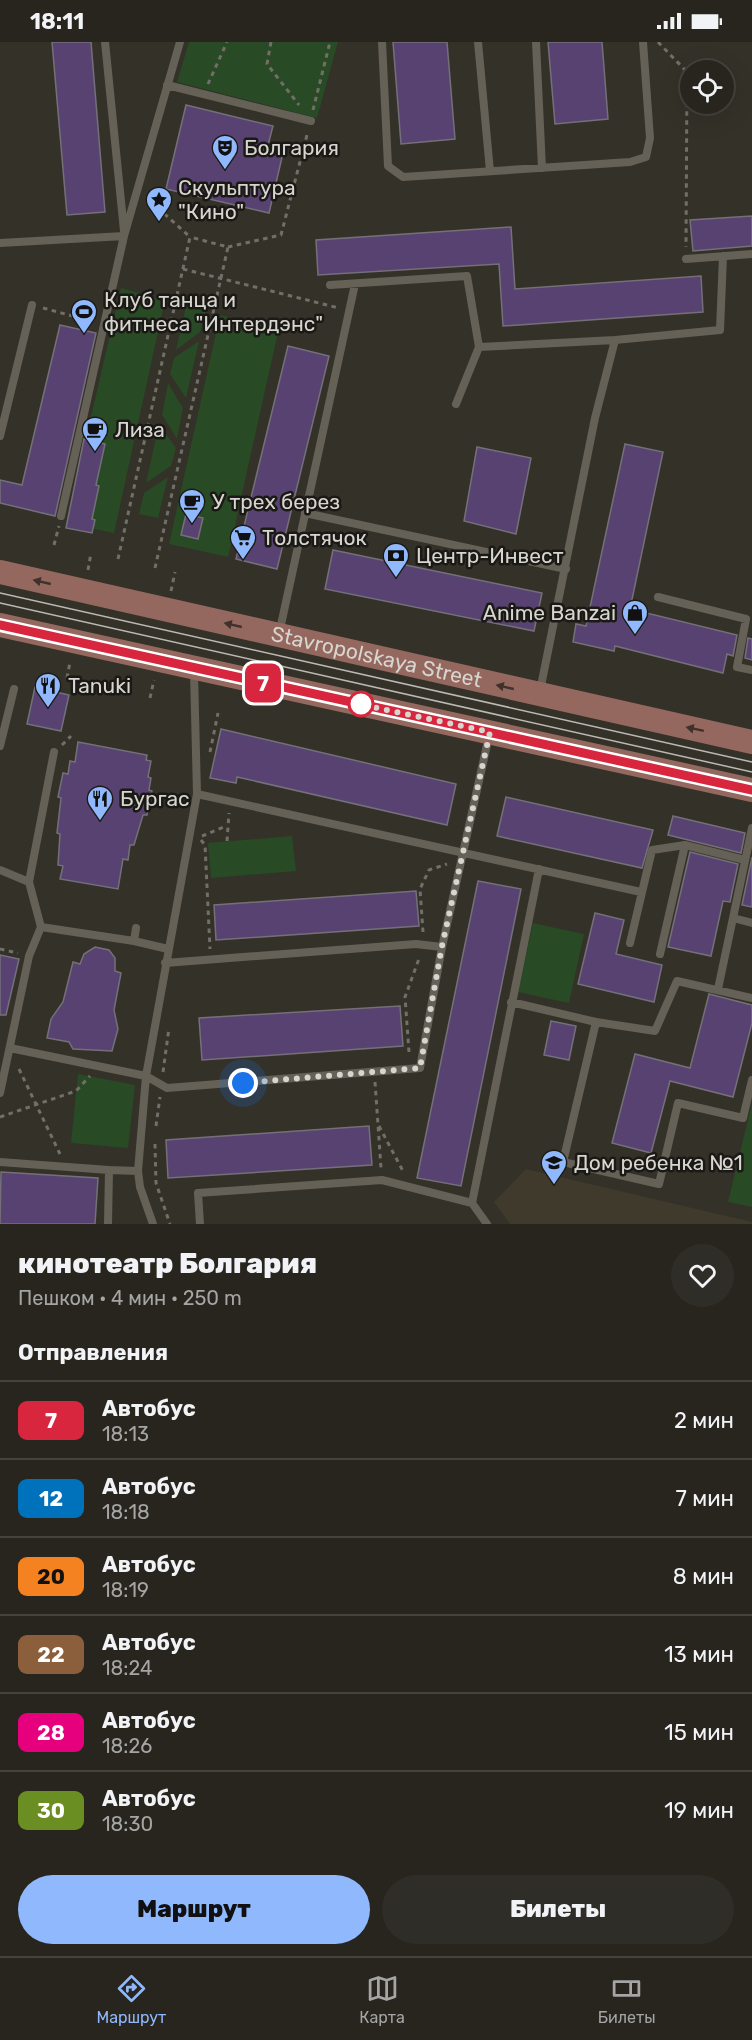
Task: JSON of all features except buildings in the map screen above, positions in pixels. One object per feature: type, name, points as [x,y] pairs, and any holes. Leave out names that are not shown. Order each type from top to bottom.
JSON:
[{"type":"main road","name":"Stavropolskaya Street","points":[[0,573],[752,742]]},
{"type":"main road","points":[[0,625],[752,790]]},
{"type":"lane","points":[[105,42],[124,236]]},
{"type":"lane","points":[[61,516],[124,236],[180,42]]},
{"type":"lane","points":[[382,42],[388,166],[403,177],[630,162],[646,157],[650,138],[644,42]]},
{"type":"lane","points":[[478,42],[490,171]]},
{"type":"lane","points":[[536,42],[542,168]]},
{"type":"lane","points":[[167,85],[311,121]]},
{"type":"lane","points":[[0,243],[124,236]]},
{"type":"lane","points":[[686,259],[752,254]]},
{"type":"lane","points":[[479,347],[615,340],[720,330],[723,256]]},
{"type":"lane","points":[[330,285],[467,276],[479,347],[456,404]]},
{"type":"lane","points":[[279,635],[355,284]]},
{"type":"lane","points":[[0,436],[3,411],[32,305]]},
{"type":"lane","points":[[539,695],[595,418],[615,340]]},
{"type":"lane","points":[[304,513],[566,569]]},
{"type":"lane","points":[[658,597],[746,619],[737,667],[752,670]]},
{"type":"lane","points":[[153,1224],[140,1187],[138,1172],[146,1076],[197,794],[194,669]]},
{"type":"lane","points":[[0,746],[14,689]]},
{"type":"lane","points":[[10,1048],[146,1076],[161,1086],[178,1088],[420,1068],[442,946],[490,732]]},
{"type":"lane","points":[[0,1093],[29,956],[41,927],[29,882],[54,752]]},
{"type":"lane","points":[[197,794],[641,892]]},
{"type":"lane","points":[[718,989],[752,828]]},
{"type":"lane","points":[[630,943],[652,850],[684,845],[745,860]]},
{"type":"lane","points":[[660,954],[684,845]]},
{"type":"lane","points":[[472,1203],[539,869]]},
{"type":"lane","points":[[0,870],[29,882]]},
{"type":"lane","points":[[733,918],[752,923]]},
{"type":"lane","points":[[41,927],[134,941],[168,949]]},
{"type":"lane","points":[[134,941],[136,928]]},
{"type":"lane","points":[[165,963],[416,944],[442,946]]},
{"type":"lane","points":[[511,1002],[596,1022],[655,1031],[677,981],[752,998]]},
{"type":"lane","points":[[596,1022],[563,1162],[659,1184],[678,1103],[743,1118],[752,1080]]},
{"type":"lane","points":[[0,1162],[138,1172]]},
{"type":"lane","points":[[108,1224],[109,1170]]},
{"type":"lane","points":[[200,1224],[198,1193],[382,1180],[410,1185],[472,1203],[487,1224]]},
{"type":"path","points":[[204,94],[226,42]]},
{"type":"path","points":[[271,42],[267,64],[311,121]]},
{"type":"path","points":[[136,194],[145,197],[190,237],[228,247],[281,235],[330,42]]},
{"type":"path","points":[[658,42],[687,72],[686,259]]},
{"type":"path","points":[[118,559],[190,237]]},
{"type":"path","points":[[155,568],[228,247]]},
{"type":"path","points":[[183,270],[348,311]]},
{"type":"path","points":[[32,305],[105,324]]},
{"type":"path","points":[[54,544],[61,516]]},
{"type":"path","points":[[84,592],[91,553]]},
{"type":"path","points":[[168,610],[175,572]]},
{"type":"path","points":[[67,678],[74,642]]},
{"type":"path","points":[[150,698],[158,661]]},
{"type":"path","points":[[227,841],[226,826],[231,802]]},
{"type":"path","points":[[211,960],[205,845],[199,837],[226,826]]},
{"type":"path","points":[[0,949],[29,956]]},
{"type":"path","points":[[10,1048],[34,1105],[66,1167]]},
{"type":"path","points":[[0,1117],[76,1091],[100,1066]]},
{"type":"path","points":[[374,1072],[382,1180]]},
{"type":"path","points":[[377,1123],[410,1185]]},
{"type":"shaded area","name":"Дом ребенка №1","points":[[526,1169],[752,1222],[752,1224],[510,1224],[494,1202]]},
{"type":"green space","points":[[189,42],[338,42],[317,118],[177,82]]},
{"type":"green space","points":[[121,288],[165,300],[114,533],[66,523]]},
{"type":"green space","points":[[186,306],[206,310],[200,332],[176,350]]},
{"type":"green space","points":[[220,315],[279,328],[228,557],[169,544]]},
{"type":"green space","points":[[199,341],[186,398],[170,374],[174,358]]},
{"type":"green space","points":[[168,383],[183,408],[177,439],[162,415]]},
{"type":"green space","points":[[159,424],[176,448],[171,466],[146,483]]},
{"type":"green space","points":[[168,477],[158,518],[139,514],[144,493]]},
{"type":"green space","points":[[292,836],[296,871],[211,878],[208,843]]},
{"type":"green space","points":[[533,923],[584,934],[569,1003],[518,992]]},
{"type":"green space","points":[[78,1074],[135,1085],[128,1148],[71,1143]]},
{"type":"green space","points":[[752,1103],[752,1207],[728,1202]]},
{"type":"tram line","points":[[0,593],[752,762]]},
{"type":"tram line","points":[[0,603],[752,772]]},
{"type":"bus line","name":"7","points":[[0,625],[752,790]]},
{"type":"place","name":"Болгария","points":[[225,171]]},
{"type":"place","name":"Скульптура \"Кино\"","points":[[159,223]]},
{"type":"place","name":"Клуб танца и фитнеса \"Интердэнс\"","points":[[84,335]]},
{"type":"place","name":"Лиза","points":[[95,453]]},
{"type":"place","name":"У трех берез","points":[[192,525]]},
{"type":"place","name":"Толстячок","points":[[243,561]]},
{"type":"place","name":"Центр-Инвест","points":[[396,579]]},
{"type":"place","name":"Anime Banzai","points":[[635,636]]},
{"type":"place","name":"Tanuki","points":[[48,709]]},
{"type":"place","name":"Бургас","points":[[100,822]]},
{"type":"place","name":"Дом ребенка №1","points":[[554,1186]]},
{"type":"route","points":[[243,1083],[420,1068],[442,946],[490,732],[354,703],[361,704]]}]
